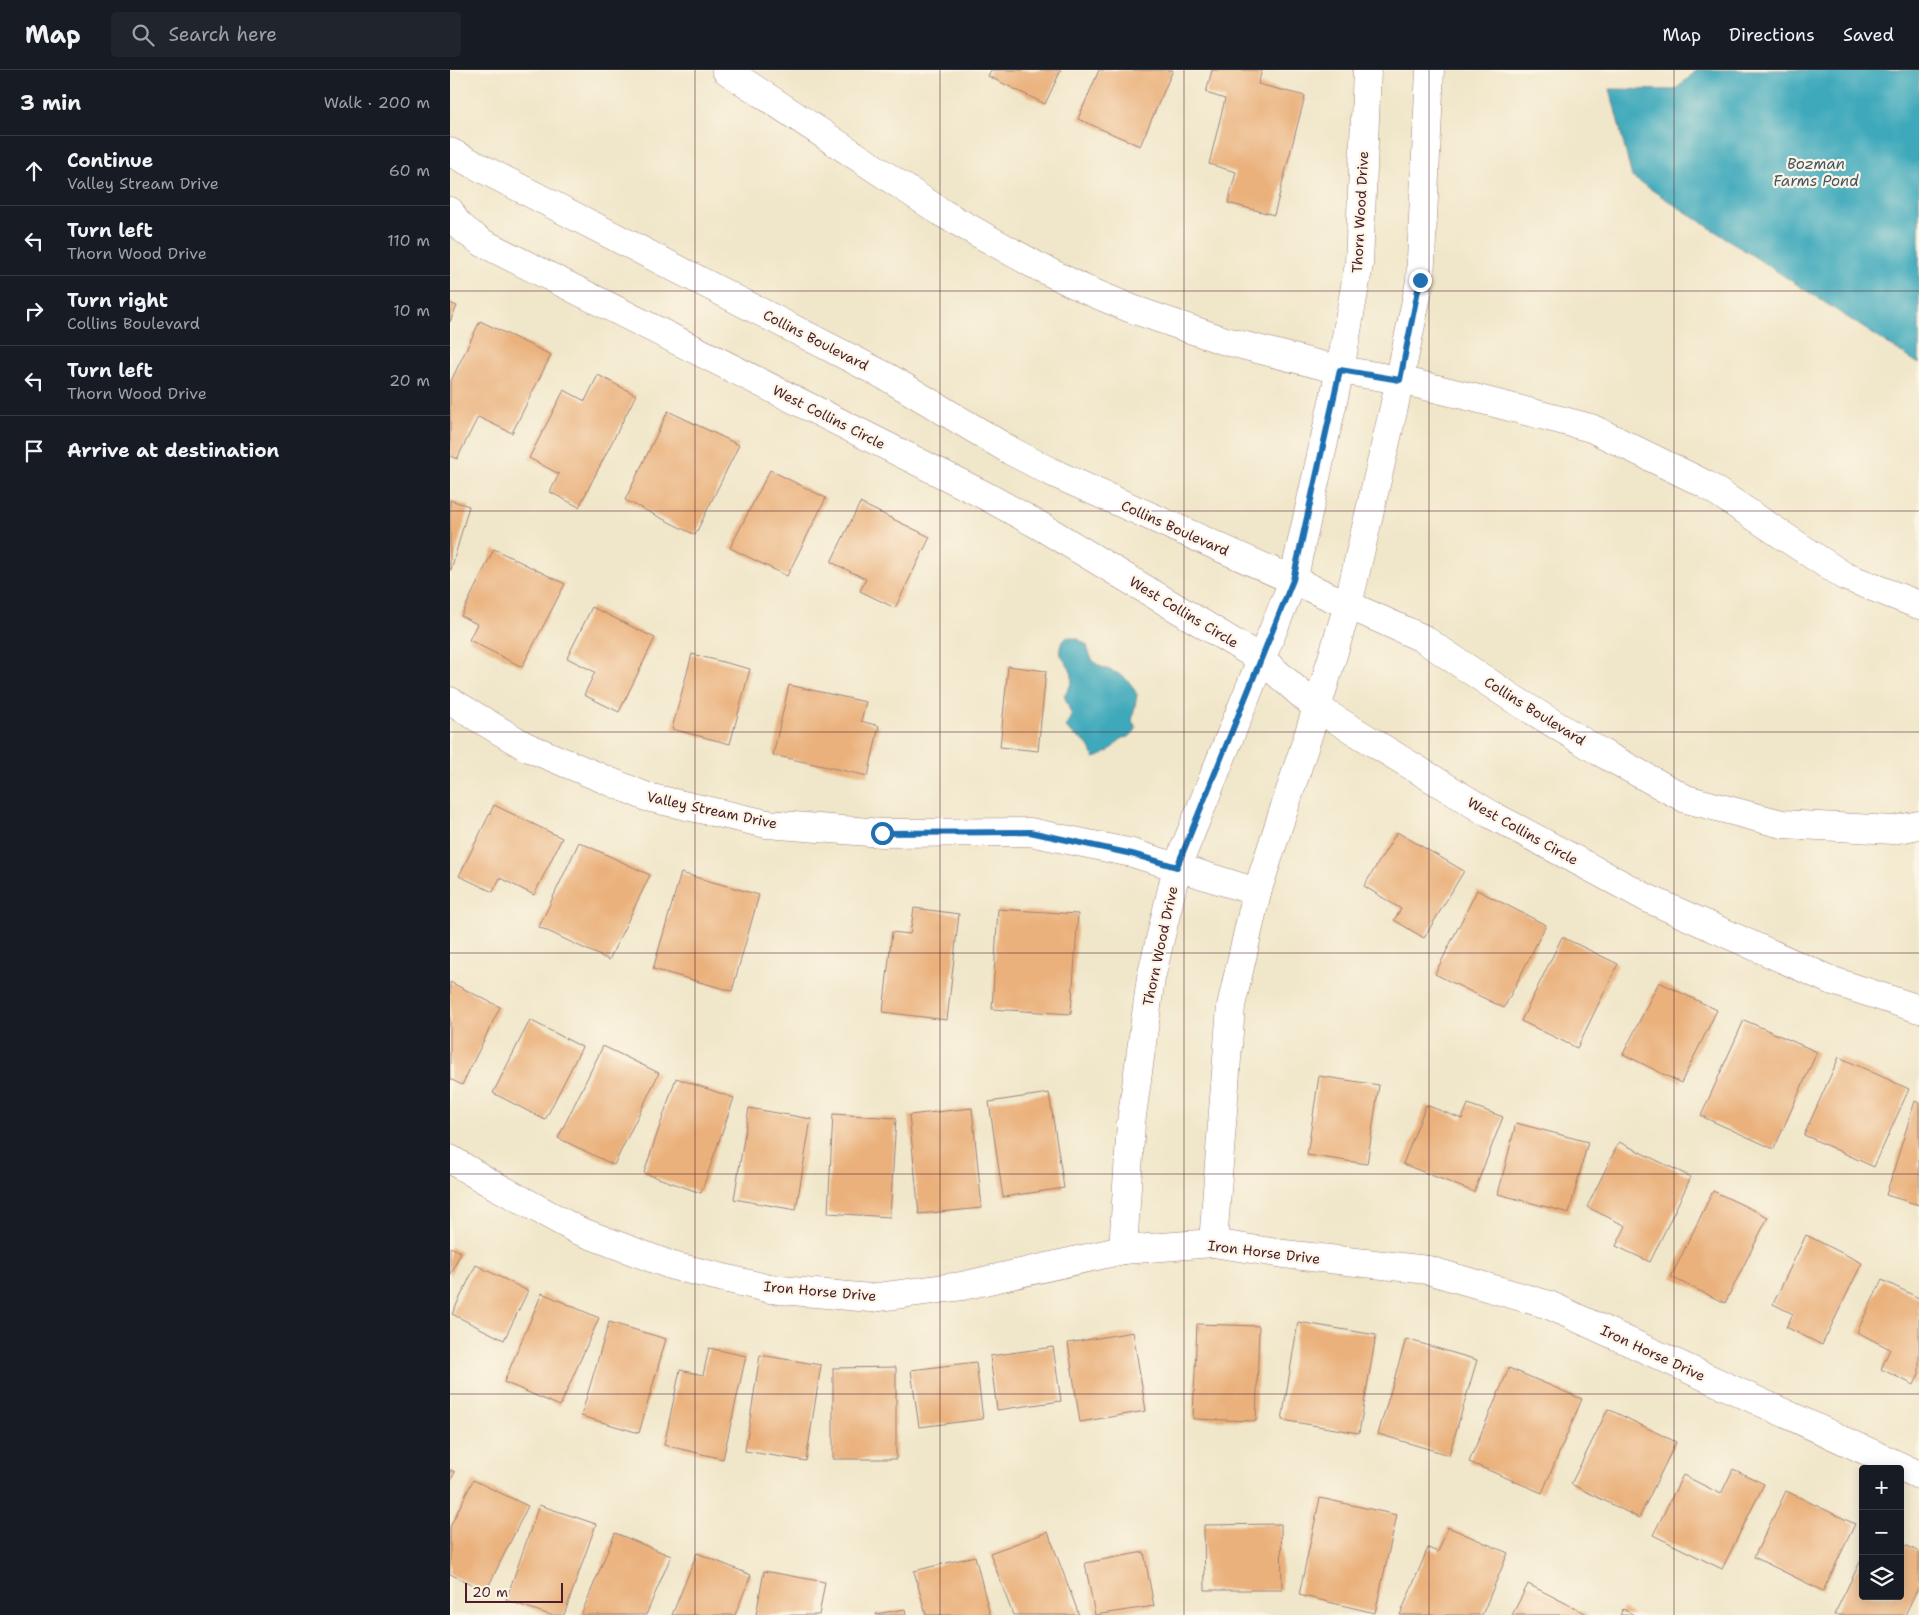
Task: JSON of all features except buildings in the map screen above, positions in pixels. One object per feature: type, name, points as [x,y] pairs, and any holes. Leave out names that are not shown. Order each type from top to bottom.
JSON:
[{"type":"street","points":[[726,70],[944,214],[1035,265],[1084,289],[1178,326],[1284,357],[1340,370],[1400,380],[1591,428],[1705,484],[1844,576],[1919,605]]},
{"type":"street","name":"Thorn Wood Drive","points":[[1123,1250],[1131,1123],[1149,988],[1177,867],[1293,580],[1340,370],[1359,264],[1367,70]]},
{"type":"street","points":[[1213,1243],[1231,1006],[1257,892],[1317,708],[1348,605],[1400,380],[1420,280],[1430,70]]},
{"type":"street","name":"Collins Boulevard","points":[[451,155],[889,378],[1011,451],[1049,471],[1422,638],[1512,698],[1584,742],[1686,799],[1782,824],[1893,830],[1919,825]]},
{"type":"street","name":"West Collins Circle","points":[[450,210],[452,217],[466,232],[483,243],[1042,527],[1261,659],[1317,708],[1490,814],[1647,898],[1830,980],[1919,1009]]},
{"type":"street","name":"Valley Stream Drive","points":[[450,701],[525,746],[647,797],[767,824],[882,833],[1030,832],[1132,854],[1257,892]]},
{"type":"street","name":"Iron Horse Drive","points":[[450,1158],[485,1180],[577,1230],[673,1266],[770,1289],[871,1298],[962,1286],[1123,1250],[1213,1243],[1284,1254],[1428,1270],[1549,1305],[1919,1475]]},
{"type":"water","name":"Bozman Farms Pond","points":[[1697,70],[1919,70],[1919,364],[1632,177],[1610,89],[1675,90]]},
{"type":"water","points":[[1068,637],[1078,639],[1087,645],[1097,665],[1113,671],[1126,679],[1137,695],[1132,721],[1136,727],[1135,731],[1129,737],[1122,738],[1099,757],[1094,758],[1086,743],[1071,733],[1066,726],[1072,716],[1064,695],[1069,689],[1072,676],[1062,657],[1060,647],[1062,642]]},
{"type":"route","points":[[882,833],[1030,832],[1132,854],[1177,867],[1293,580],[1340,370],[1400,380],[1420,280]]}]
